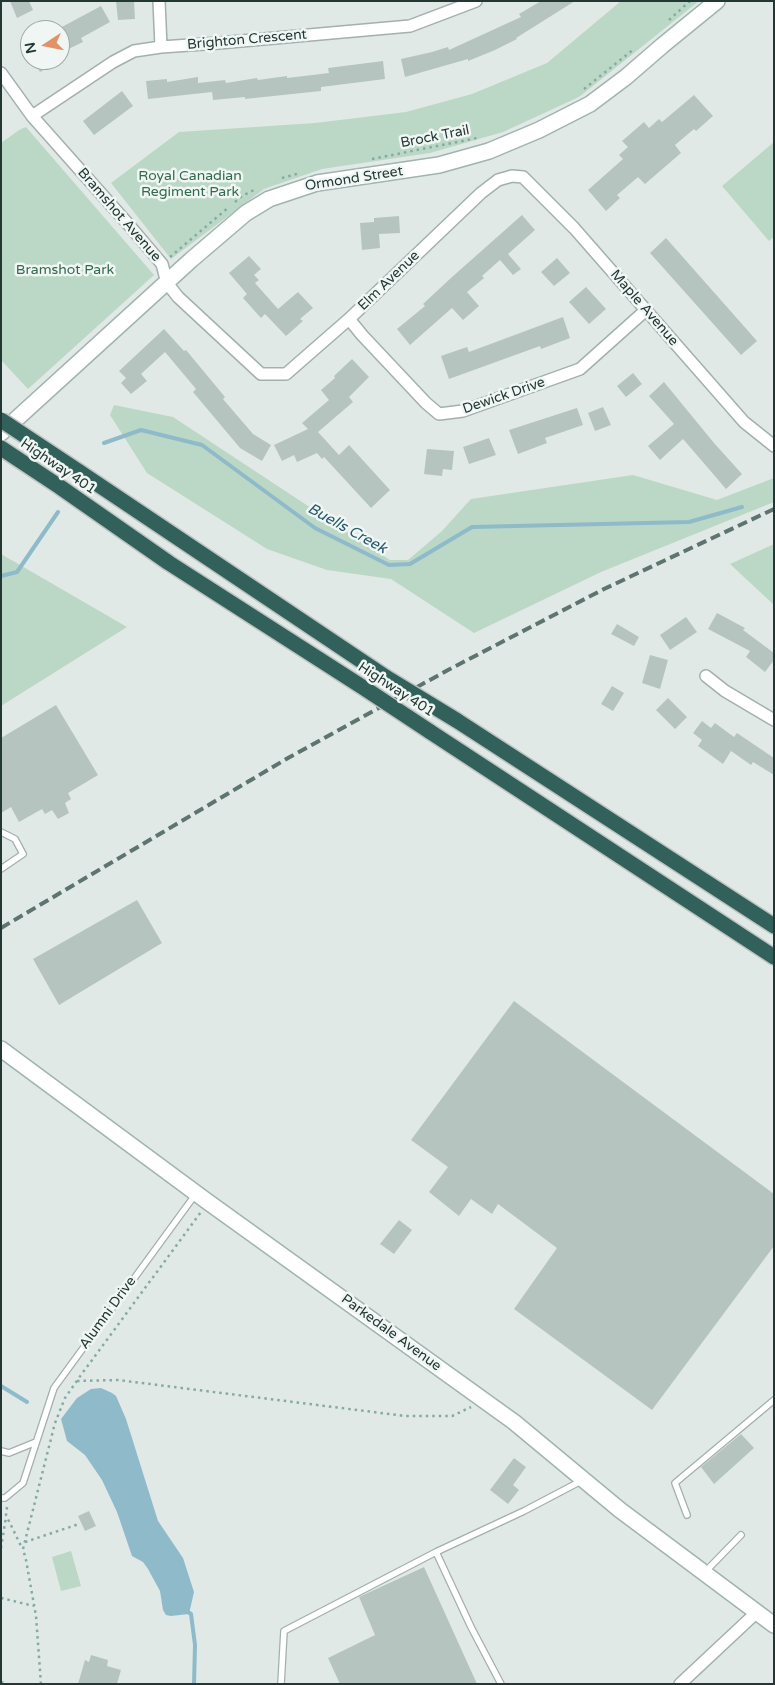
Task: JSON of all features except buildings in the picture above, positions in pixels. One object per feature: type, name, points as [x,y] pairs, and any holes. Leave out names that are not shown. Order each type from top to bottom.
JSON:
[{"type":"highway","name":"Highway 401","points":[[1,420],[387,678],[456,720],[774,926]]},
{"type":"highway","name":"Highway 401","points":[[1,448],[169,563],[367,690],[774,957]]},
{"type":"main road","name":"Ormond Street","points":[[1,433],[246,213],[269,199],[317,183],[438,165],[489,151],[539,130],[590,104],[626,77],[716,1]]},
{"type":"main road","name":"Parkedale Avenue","points":[[1,1049],[202,1197],[521,1427],[583,1480],[651,1534],[774,1625]]},
{"type":"street","points":[[159,1],[161,47]]},
{"type":"street","name":"Brighton Crescent","points":[[32,116],[113,62],[134,51],[161,47],[410,26],[476,1]]},
{"type":"street","name":"Bramshot Avenue","points":[[1,73],[32,116],[159,260],[162,264],[167,283],[178,298],[261,374]]},
{"type":"street","name":"Maple Avenue","points":[[512,176],[522,177],[574,228],[744,422],[774,446]]},
{"type":"street","name":"Elm Avenue","points":[[261,374],[286,374],[349,319],[481,193],[498,180],[512,176]]},
{"type":"street","name":"Dewick Drive","points":[[349,319],[413,390],[439,414],[463,411],[580,369],[646,310]]},
{"type":"street","points":[[706,676],[725,691],[774,720]]},
{"type":"street","points":[[680,1684],[756,1612]]},
{"type":"lane","points":[[1,832],[15,839],[24,854],[1,869]]},
{"type":"lane","name":"Alumni Drive","points":[[3,1498],[23,1483],[54,1388],[202,1197]]},
{"type":"lane","points":[[687,1515],[676,1483],[774,1400]]},
{"type":"lane","points":[[1,1451],[9,1453],[36,1442]]},
{"type":"lane","points":[[281,1684],[284,1631],[436,1552],[524,1511],[583,1480]]},
{"type":"lane","points":[[704,1574],[741,1535]]},
{"type":"lane","points":[[436,1552],[471,1627],[501,1684]]},
{"type":"path","points":[[663,25],[690,1]]},
{"type":"path","points":[[579,93],[634,50]]},
{"type":"path","name":"Brock Trail","points":[[366,160],[480,138]]},
{"type":"path","points":[[279,180],[303,172]]},
{"type":"path","points":[[170,257],[242,196],[258,188]]},
{"type":"path","points":[[23,1549],[55,1423],[65,1398],[180,1242],[202,1197]]},
{"type":"path","points":[[77,1381],[118,1380],[405,1416],[452,1416],[484,1400]]},
{"type":"path","points":[[1,1548],[7,1508],[3,1498]]},
{"type":"path","points":[[6,1515],[23,1549],[26,1560],[34,1606],[41,1684]]},
{"type":"path","points":[[25,1542],[78,1524]]},
{"type":"path","points":[[1,1598],[34,1606]]},
{"type":"path","points":[[1,1682],[7,1684]]},
{"type":"green space","name":"Royal Canadian Regiment Park","points":[[621,1],[699,1],[579,97],[503,132],[430,153],[322,169],[264,189],[171,259],[111,183],[179,132],[315,123],[406,112],[472,94],[547,63]]},
{"type":"green space","name":"Bramshot Park","points":[[26,127],[154,275],[28,389],[1,360],[1,143]]},
{"type":"green space","points":[[774,142],[774,237],[769,241],[722,186]]},
{"type":"green space","points":[[114,405],[173,417],[390,560],[408,560],[442,531],[471,499],[633,475],[717,500],[774,478],[774,502],[601,572],[474,633],[391,579],[327,570],[267,549],[147,473],[110,415]]},
{"type":"green space","points":[[774,544],[774,605],[730,564]]},
{"type":"green space","points":[[1,554],[127,627],[1,706]]},
{"type":"green space","points":[[71,1551],[81,1586],[61,1591],[52,1557]]},
{"type":"water","points":[[101,1388],[116,1396],[126,1419],[158,1521],[183,1558],[194,1592],[189,1614],[166,1615],[163,1610],[160,1591],[148,1569],[143,1562],[132,1556],[117,1512],[102,1480],[85,1455],[67,1441],[61,1419],[77,1398],[91,1389]]},
{"type":"waterway","name":"Buells Creek","points":[[104,443],[141,430],[202,445],[315,528],[389,565],[410,564],[472,527],[689,522],[742,507]]},
{"type":"waterway","name":"Buells Creek","points":[[1,576],[17,572],[58,512]]},
{"type":"waterway","points":[[1,1386],[27,1402]]},
{"type":"waterway","points":[[188,1612],[191,1614],[195,1645],[194,1684]]},
{"type":"railway","points":[[1,928],[288,758],[448,670],[604,589],[774,509]]}]
